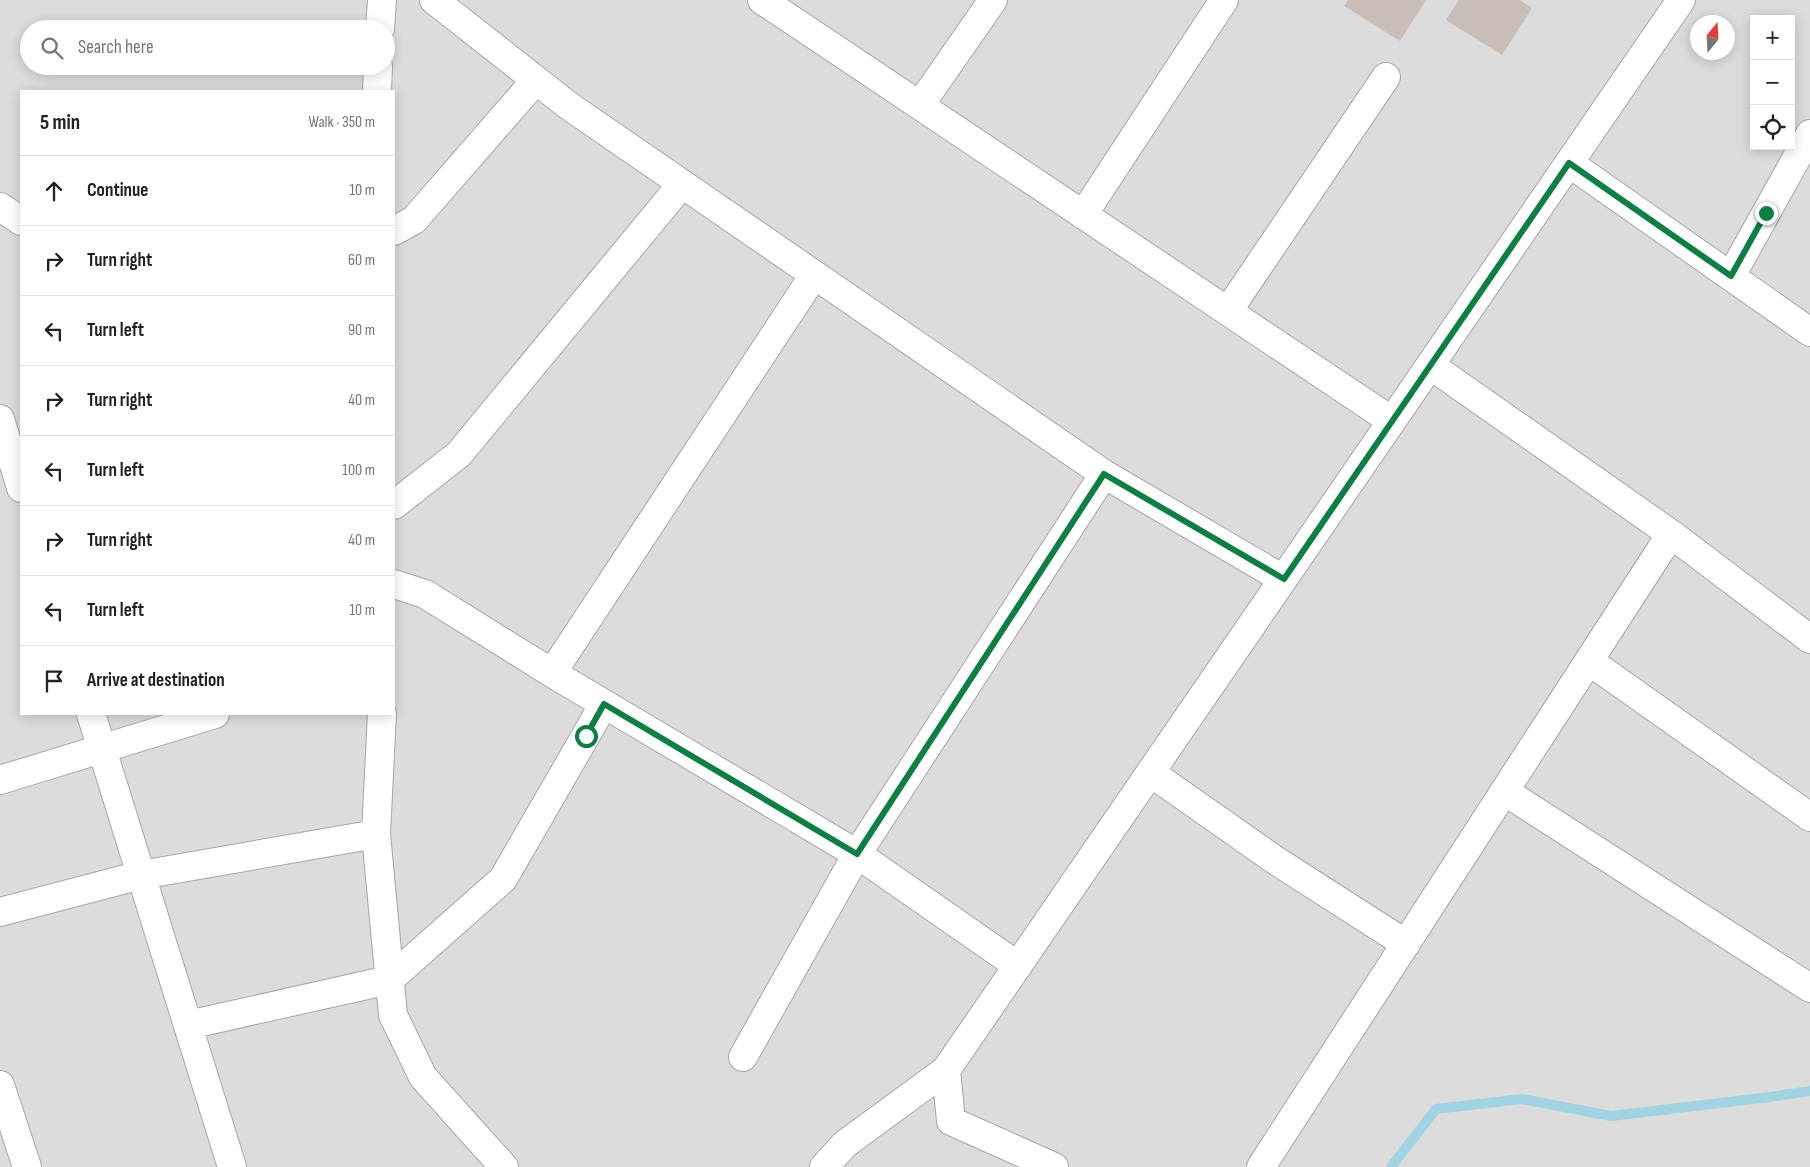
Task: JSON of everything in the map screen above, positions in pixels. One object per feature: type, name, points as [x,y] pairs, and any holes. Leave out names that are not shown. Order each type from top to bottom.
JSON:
[{"type":"street","points":[[381,20],[382,0]]},
{"type":"street","points":[[434,0],[569,106],[1104,474],[1284,579]]},
{"type":"street","points":[[762,0],[1392,421]]},
{"type":"street","points":[[920,105],[993,0]]},
{"type":"street","points":[[1083,214],[1224,0]]},
{"type":"street","points":[[824,1167],[845,1144],[946,1070],[1681,0]]},
{"type":"street","points":[[376,90],[377,75]]},
{"type":"street","points":[[1228,311],[1386,77]]},
{"type":"street","points":[[395,230],[414,220],[536,80]]},
{"type":"street","points":[[1731,276],[1810,134]]},
{"type":"street","points":[[1569,163],[1810,332]]},
{"type":"street","points":[[395,504],[459,454],[682,184]]},
{"type":"street","points":[[552,673],[814,275]]},
{"type":"street","points":[[1430,365],[1671,534],[1810,639]]},
{"type":"street","points":[[0,419],[20,485]]},
{"type":"street","points":[[743,1057],[857,854],[1104,474]]},
{"type":"street","points":[[1261,1167],[1671,534]]},
{"type":"street","points":[[395,584],[425,594],[552,673],[857,854],[1018,966]]},
{"type":"street","points":[[1589,660],[1810,817]]},
{"type":"street","points":[[188,1025],[389,980],[503,879],[604,704]]},
{"type":"street","points":[[91,715],[232,1167]]},
{"type":"street","points":[[0,780],[212,715]]},
{"type":"street","points":[[382,715],[376,834],[393,1015],[423,1077],[504,1167]]},
{"type":"street","points":[[1151,773],[1276,860],[1406,944]]},
{"type":"street","points":[[1504,791],[1810,988]]},
{"type":"street","points":[[0,912],[141,876],[376,834]]},
{"type":"street","points":[[946,1070],[951,1120],[1054,1167]]},
{"type":"street","points":[[0,1085],[27,1167]]},
{"type":"shaded area","points":[[0,0],[1810,0],[1810,1167],[0,1167]]},
{"type":"building","points":[[1348,0],[1426,0],[1400,41],[1344,6]]},
{"type":"building","points":[[1459,0],[1520,0],[1532,8],[1502,55],[1446,20]]},
{"type":"waterway","points":[[1391,1167],[1436,1109],[1522,1099],[1611,1116],[1810,1091]]},
{"type":"route","points":[[586,736],[604,704],[857,854],[1104,474],[1284,579],[1569,163],[1731,276],[1766,213]]}]
